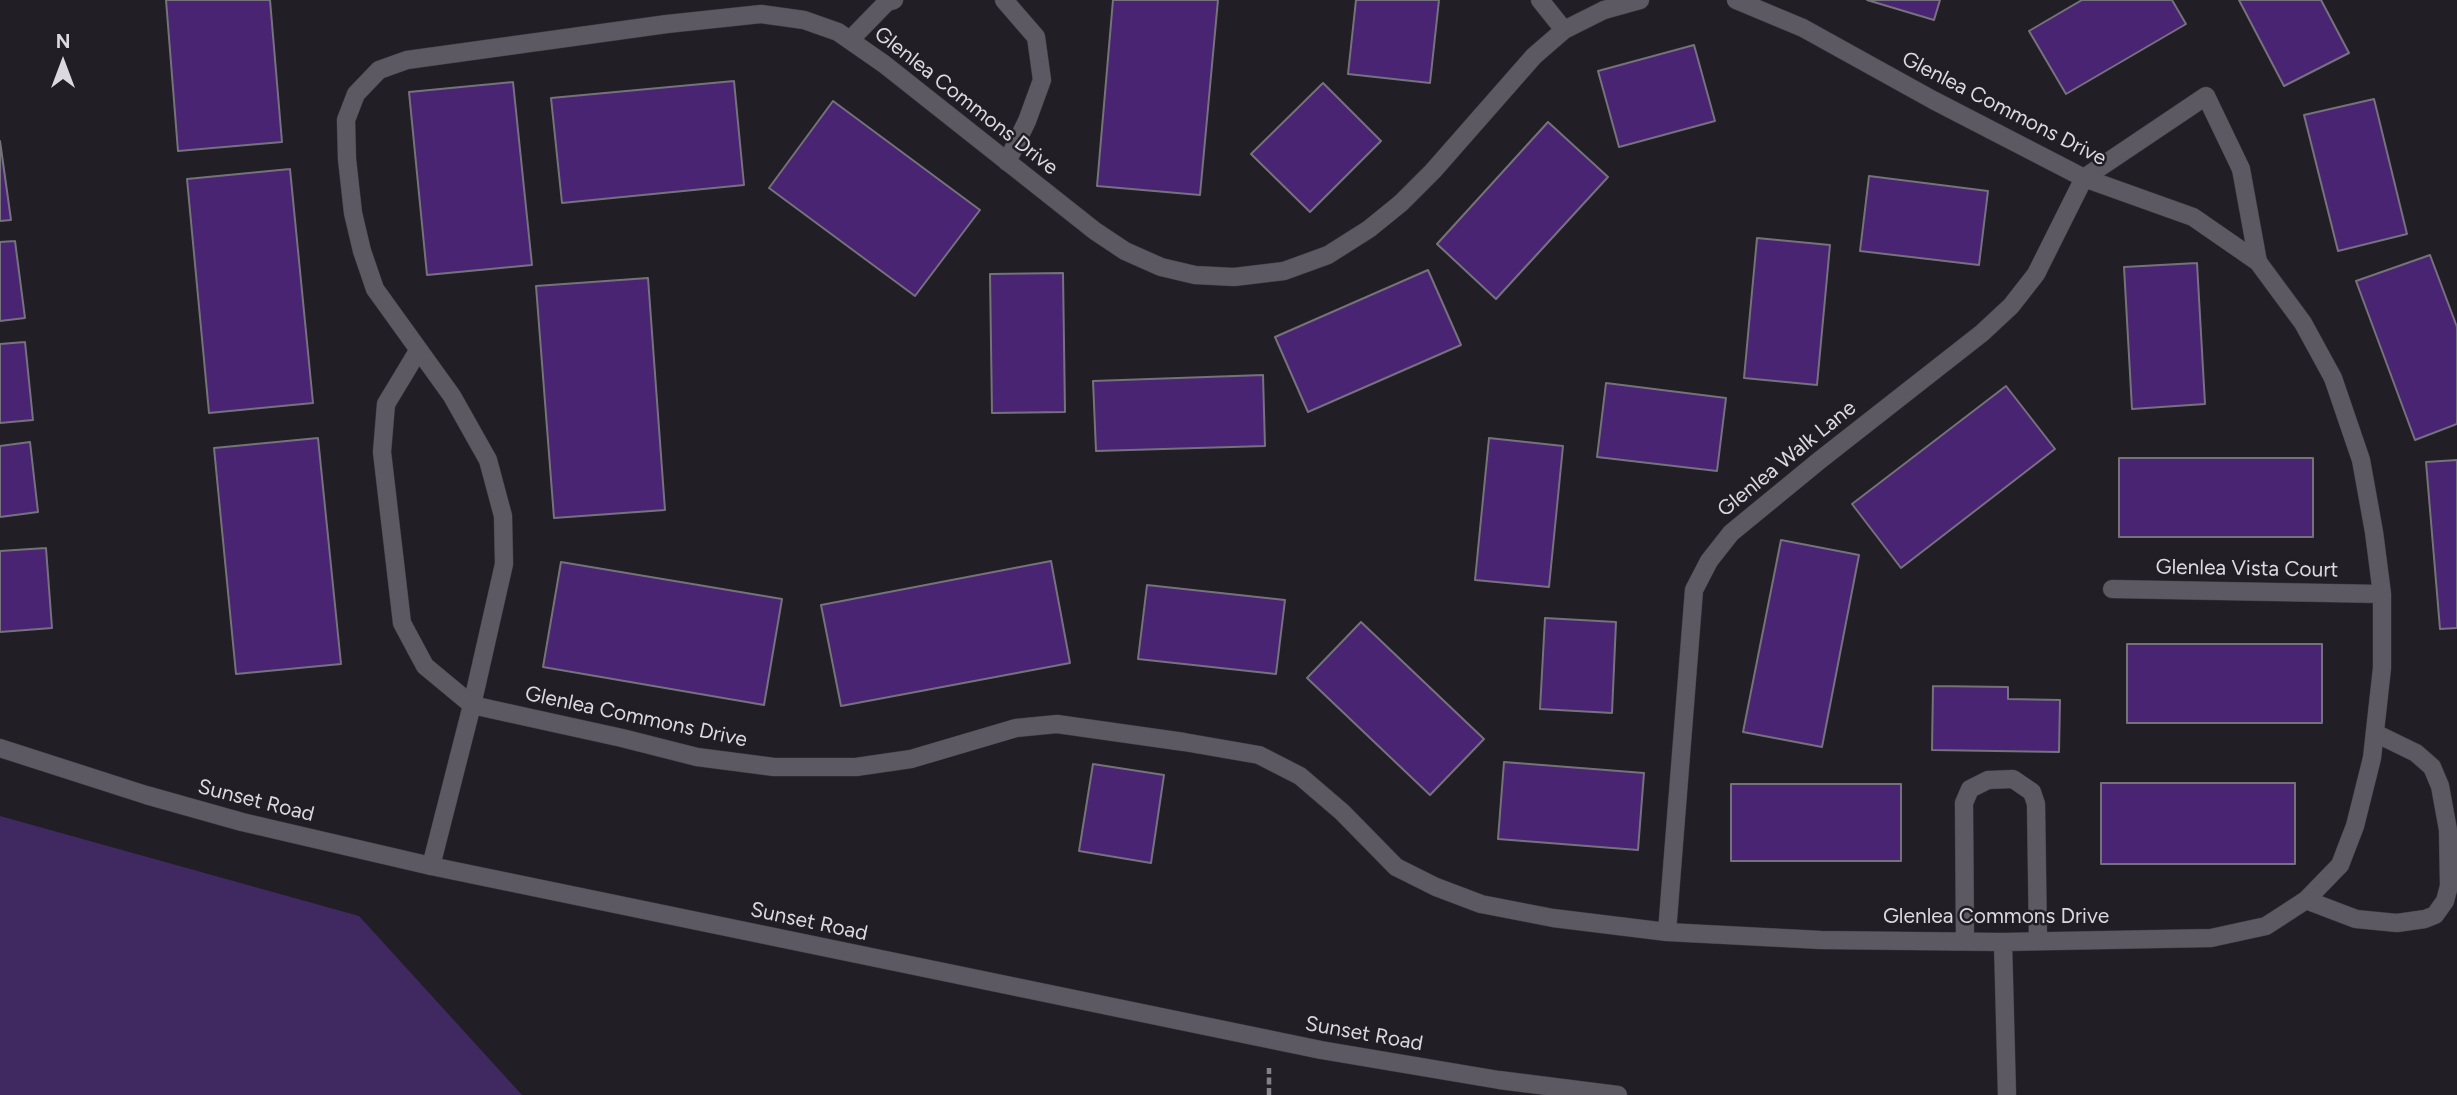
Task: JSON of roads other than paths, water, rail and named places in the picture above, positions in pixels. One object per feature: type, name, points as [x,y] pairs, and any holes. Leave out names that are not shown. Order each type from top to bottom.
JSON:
[{"type":"street","points":[[850,40],[887,2],[894,0]]},
{"type":"street","points":[[1004,0],[1036,37],[1042,80],[1027,121],[1007,162]]},
{"type":"street","points":[[1540,0],[1564,30]]},
{"type":"street","name":"Glenlea Commons Drive","points":[[431,866],[504,564],[503,516],[488,460],[452,396],[375,289],[362,251],[353,213],[346,120],[356,94],[379,70],[407,60],[667,24],[761,14],[804,20],[838,32],[884,64],[1095,231],[1125,251],[1161,267],[1195,275],[1234,277],[1284,271],[1328,255],[1369,229],[1401,203],[1433,171],[1534,56],[1564,30],[1604,10],[1640,0]]},
{"type":"street","name":"Glenlea Commons Drive","points":[[472,705],[622,737],[697,757],[774,767],[856,767],[911,760],[1016,728],[1057,724],[1259,755],[1300,776],[1342,812],[1396,867],[1436,887],[1481,904],[1553,918],[1667,932],[1821,940],[2003,942],[2211,938],[2266,926],[2306,900],[2340,865],[2355,826],[2372,758],[2382,668],[2382,594],[2361,460],[2333,377],[2303,323],[2258,262],[2193,217],[2084,178],[1933,100],[1765,6],[1736,0]]},
{"type":"street","points":[[2084,178],[2206,96],[2241,169],[2258,262]]},
{"type":"street","name":"Glenlea Walk Lane","points":[[1667,932],[1694,590],[1709,561],[1731,533],[1982,333],[2011,306],[2036,274],[2060,221],[2084,178]]},
{"type":"street","points":[[418,351],[386,404],[382,452],[402,623],[425,666],[472,705]]},
{"type":"street","name":"Glenlea Vista Court","points":[[2112,590],[2382,594]]},
{"type":"street","points":[[2306,900],[2356,919],[2397,923],[2435,915],[2445,901],[2449,886],[2448,830],[2440,786],[2432,767],[2416,753],[2375,733]]},
{"type":"street","name":"Sunset Road","points":[[0,748],[146,795],[242,822],[431,866],[1321,1050],[1499,1080],[1618,1095]]},
{"type":"street","points":[[1965,941],[1964,803],[1970,789],[1988,779],[2013,779],[2032,792],[2036,804],[2038,941]]},
{"type":"street","points":[[2003,942],[2007,1095]]}]
